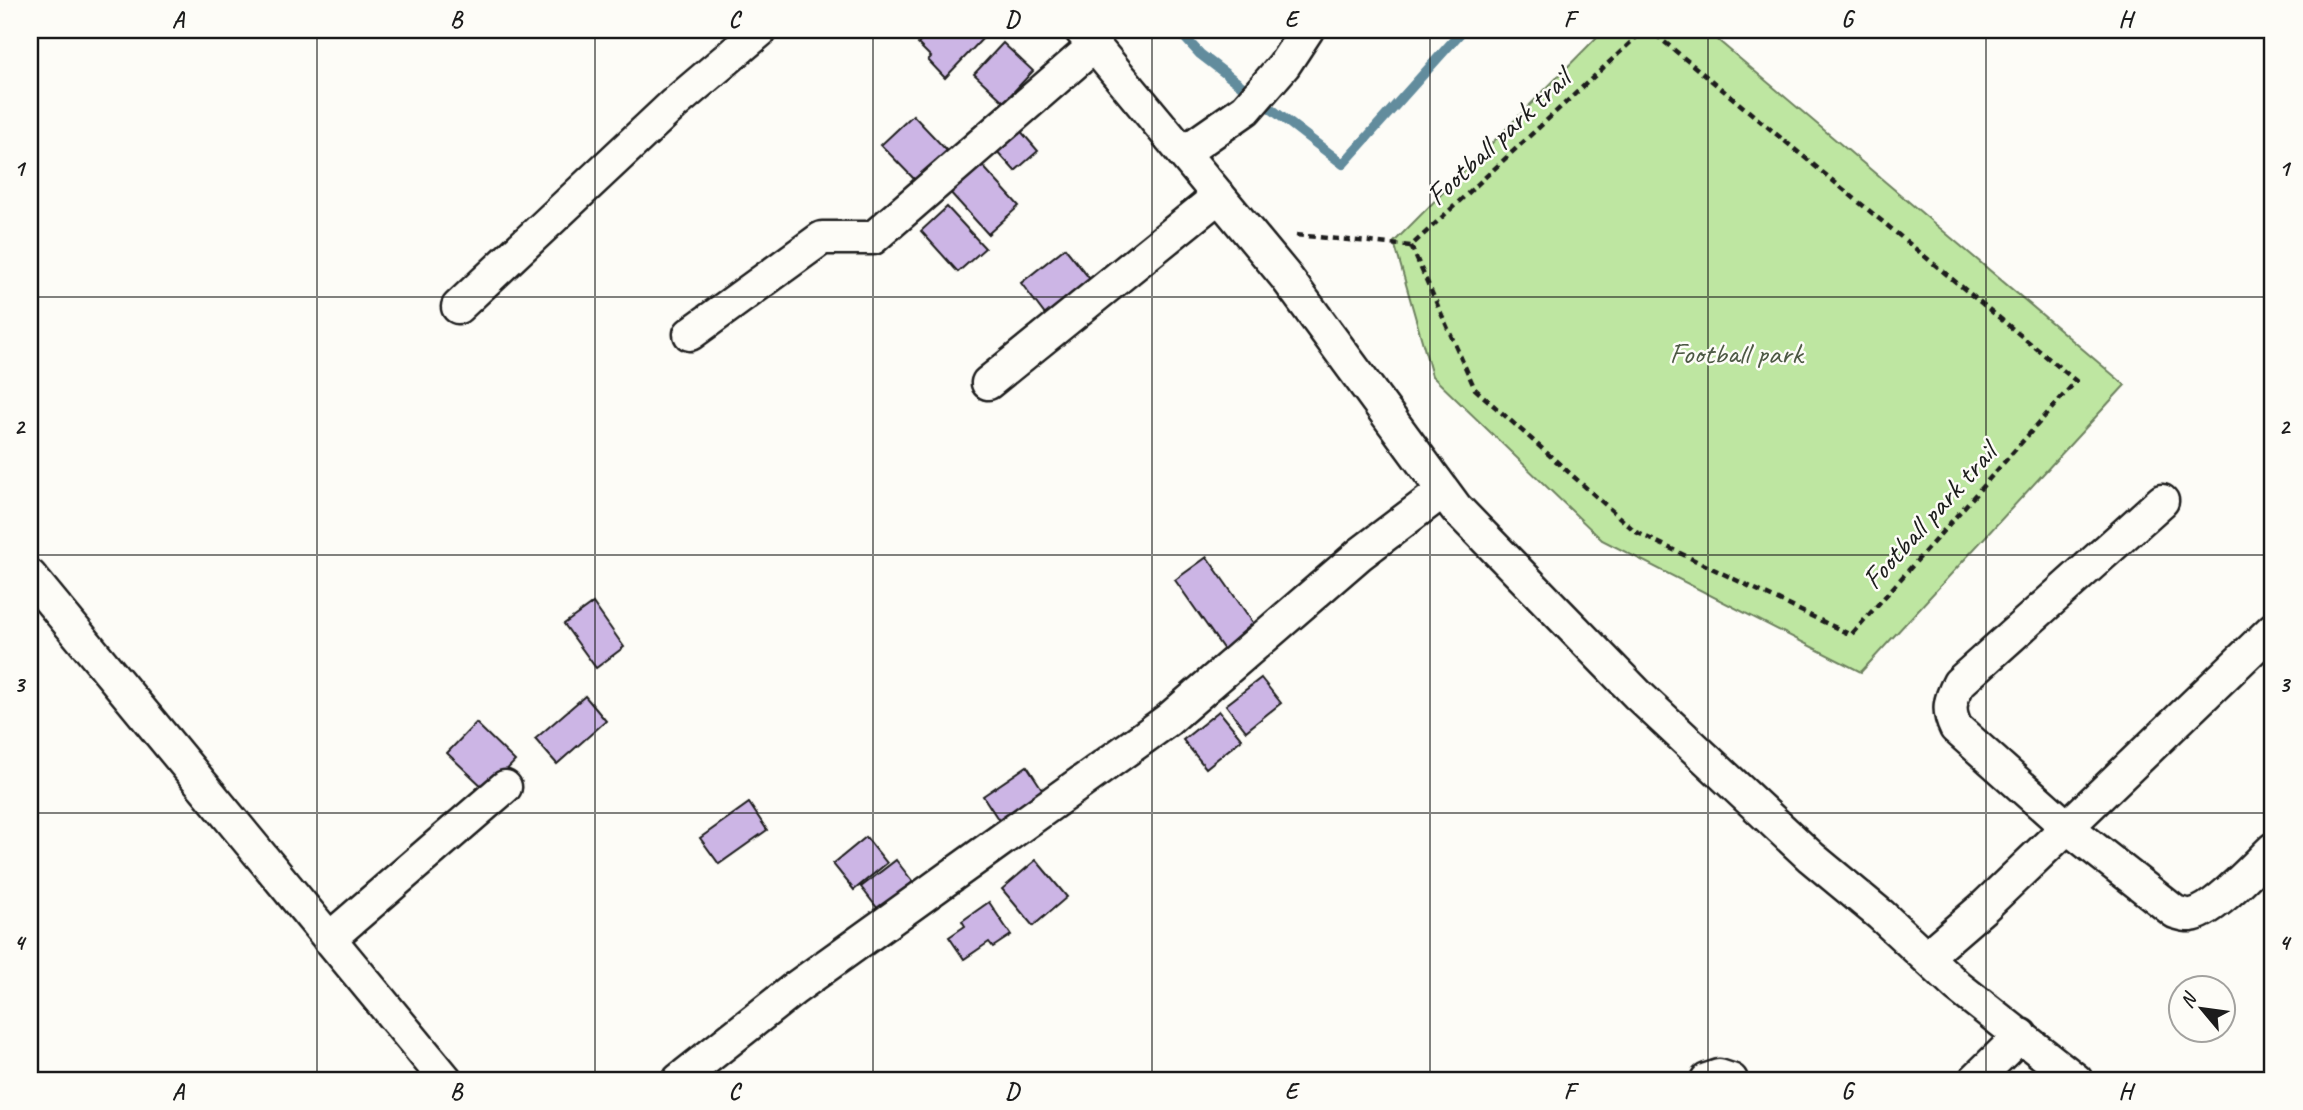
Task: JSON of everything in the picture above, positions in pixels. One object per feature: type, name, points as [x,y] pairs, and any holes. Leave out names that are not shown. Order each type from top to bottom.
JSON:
[{"type":"street","points":[[458,307],[674,104],[761,30]]},
{"type":"street","points":[[1183,153],[1246,109],[1284,65],[1307,30]]},
{"type":"street","points":[[690,334],[822,238],[873,238],[1088,38],[1286,277],[1456,508],[1638,695],[1811,857],[1881,915],[1958,987],[2076,1080]]},
{"type":"street","points":[[988,383],[1219,196]]},
{"type":"street","points":[[679,1080],[794,989],[1168,720],[1360,554],[1443,491]]},
{"type":"street","points":[[2162,501],[1959,683],[1951,698],[1949,714],[1956,728],[2067,827],[2175,912],[2190,916],[2206,908],[2228,892],[2273,849]]},
{"type":"street","points":[[30,576],[446,1080]]},
{"type":"street","points":[[1927,957],[1985,906],[2273,629]]},
{"type":"street","points":[[329,939],[505,787]]},
{"type":"street","points":[[1975,1080],[2021,1035]]},
{"type":"street","points":[[1707,1080],[1719,1076],[1731,1080]]},
{"type":"path","name":"Football park trail","points":[[1644,30],[1411,246],[1475,389],[1636,532],[1850,635],[2076,381],[1650,30]]},
{"type":"path","points":[[1247,230],[1411,246]]},
{"type":"green space","name":"Football park","points":[[1604,30],[1706,30],[2125,385],[1861,672],[1602,540],[1432,376],[1394,242]]},
{"type":"building","points":[[932,30],[976,30],[984,37],[945,78],[928,60],[931,57],[918,44]]},
{"type":"building","points":[[1003,43],[1033,71],[1004,102],[974,74]]},
{"type":"building","points":[[913,115],[950,154],[919,184],[881,145]]},
{"type":"building","points":[[1019,129],[1038,151],[1015,171],[995,149]]},
{"type":"building","points":[[980,163],[1019,206],[988,234],[949,191]]},
{"type":"building","points":[[947,207],[985,248],[958,272],[921,231]]},
{"type":"building","points":[[1065,248],[1094,284],[1049,320],[1021,283]]},
{"type":"building","points":[[1207,557],[1261,634],[1229,657],[1175,580]]},
{"type":"building","points":[[593,603],[624,647],[596,668],[564,624]]},
{"type":"building","points":[[1261,678],[1281,703],[1246,731],[1226,705]]},
{"type":"building","points":[[585,696],[606,721],[557,764],[535,739]]},
{"type":"building","points":[[1219,711],[1242,739],[1206,768],[1183,740]]},
{"type":"building","points":[[476,723],[515,761],[487,791],[447,753]]},
{"type":"building","points":[[1027,766],[1044,792],[1000,822],[983,796]]},
{"type":"building","points":[[749,803],[767,830],[719,864],[700,838]]},
{"type":"building","points":[[866,837],[887,863],[854,890],[833,864]]},
{"type":"building","points":[[896,860],[913,882],[878,909],[861,887]]},
{"type":"building","points":[[1036,860],[1067,897],[1033,926],[1002,889]]},
{"type":"building","points":[[989,902],[1011,935],[993,947],[989,942],[964,959],[949,937],[965,926],[962,921]]},
{"type":"waterway","points":[[1178,30],[1200,54],[1343,164],[1463,30]]}]
